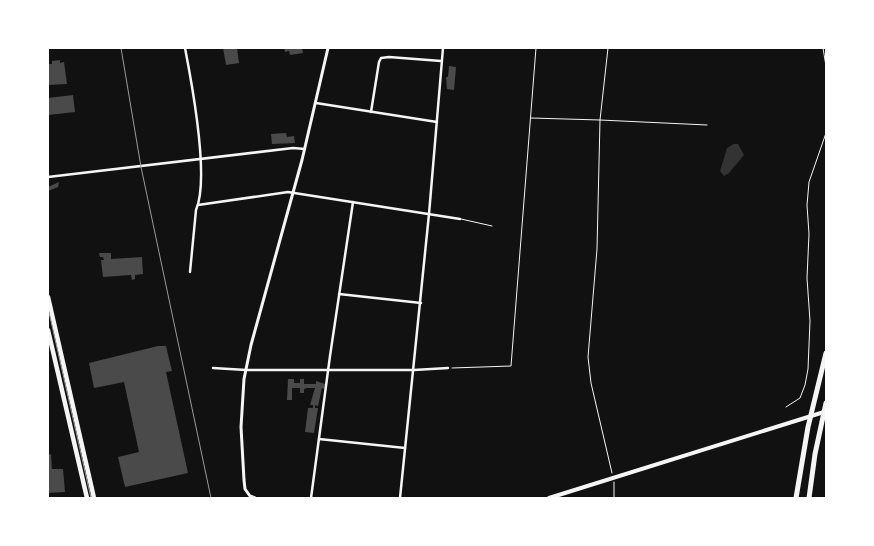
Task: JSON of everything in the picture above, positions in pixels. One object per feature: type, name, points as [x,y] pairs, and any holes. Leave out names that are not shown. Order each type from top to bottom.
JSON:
[{"type":"highway","points":[[796,498],[808,427],[826,353]]},
{"type":"highway","points":[[809,498],[815,454],[826,403]]},
{"type":"main road","points":[[48,297],[94,498]]},
{"type":"main road","points":[[48,330],[86,498]]},
{"type":"main road","points":[[549,498],[826,411]]},
{"type":"street","points":[[185,48],[194,98],[200,160],[200,186],[190,272]]},
{"type":"street","points":[[254,498],[244,486],[242,460],[241,412],[246,370],[251,345],[305,149],[328,48]]},
{"type":"street","points":[[400,498],[421,303],[443,48]]},
{"type":"street","points":[[371,112],[381,58],[442,61]]},
{"type":"street","points":[[316,103],[437,122]]},
{"type":"street","points":[[48,177],[293,148],[305,149]]},
{"type":"street","points":[[198,204],[293,193],[460,219]]},
{"type":"street","points":[[311,498],[353,202]]},
{"type":"street","points":[[339,294],[421,303]]},
{"type":"street","points":[[213,368],[246,370],[414,370],[448,368]]},
{"type":"street","points":[[319,439],[405,448]]},
{"type":"lane","points":[[460,219],[492,226]]},
{"type":"path","points":[[448,368],[511,366],[536,48]]},
{"type":"path","points":[[608,48],[600,120],[598,249],[588,358],[591,383],[613,478],[614,498]]},
{"type":"path","points":[[823,48],[826,66]]},
{"type":"path","points":[[530,118],[707,125]]},
{"type":"path","points":[[786,407],[800,398],[806,385],[810,321],[807,278],[807,205],[809,182],[826,133]]},
{"type":"shaded area","points":[[738,144],[744,155],[729,173],[724,176],[720,171],[727,148]]},
{"type":"building","points":[[223,48],[237,48],[239,63],[226,65]]},
{"type":"building","points":[[284,48],[302,48],[303,53],[290,55],[289,51],[285,52]]},
{"type":"building","points":[[60,60],[60,63],[64,62],[67,84],[48,85],[48,64],[52,64],[52,61]]},
{"type":"building","points":[[449,66],[456,67],[454,90],[447,89],[446,77],[448,77]]},
{"type":"building","points":[[73,95],[75,112],[48,115],[48,98]]},
{"type":"building","points":[[286,133],[287,137],[294,136],[295,143],[272,144],[271,134]]},
{"type":"building","points":[[59,182],[58,187],[48,191],[48,187]]},
{"type":"building","points":[[99,253],[111,253],[111,259],[142,257],[143,274],[135,275],[135,279],[132,280],[131,275],[103,277],[101,260],[104,260],[103,257],[100,257]]},
{"type":"building","points":[[158,346],[166,346],[172,371],[166,372],[188,473],[125,487],[118,457],[139,452],[124,382],[94,388],[89,363]]},
{"type":"building","points":[[288,379],[294,379],[294,383],[300,383],[300,379],[304,379],[304,384],[316,384],[316,381],[325,384],[324,389],[322,388],[318,406],[315,405],[315,408],[318,408],[314,433],[305,432],[308,408],[313,408],[313,405],[310,405],[315,388],[304,389],[304,393],[300,393],[300,388],[292,388],[292,400],[287,400]]},
{"type":"building","points":[[51,454],[52,469],[63,469],[65,492],[48,493],[48,455]]},
{"type":"tram line","points":[[48,308],[91,498]]},
{"type":"railway","points":[[121,48],[141,167],[211,498]]}]
